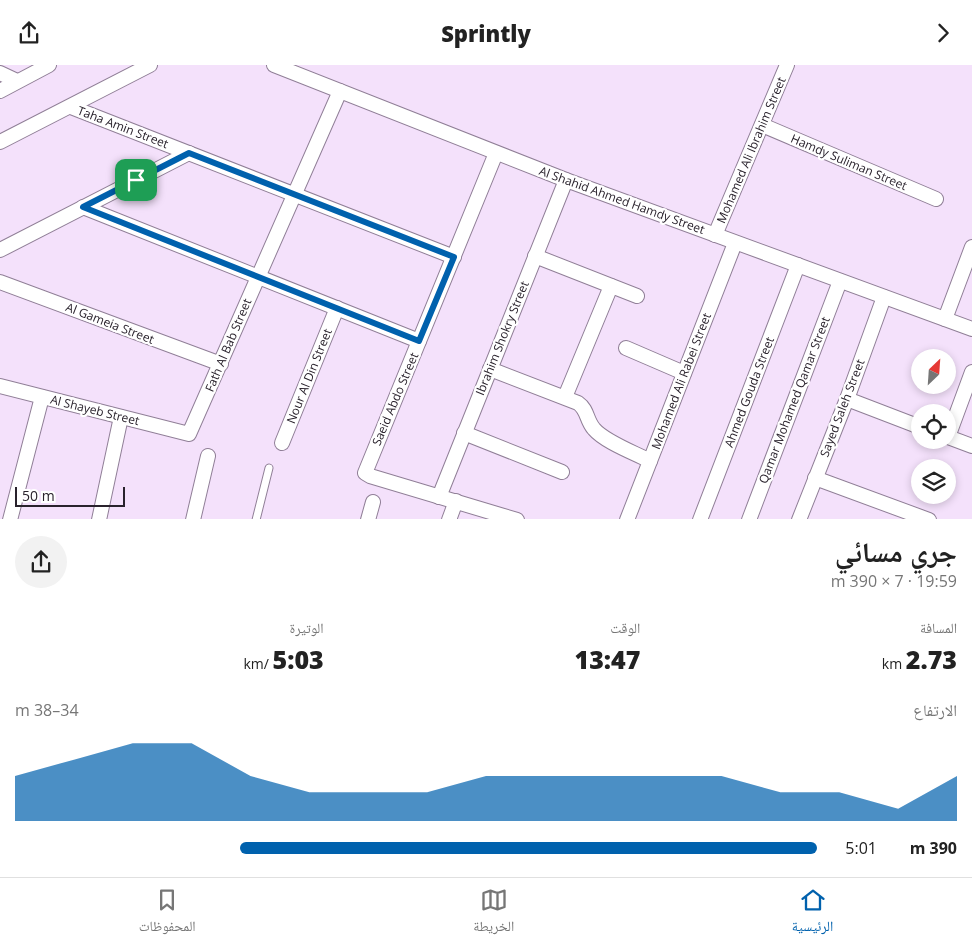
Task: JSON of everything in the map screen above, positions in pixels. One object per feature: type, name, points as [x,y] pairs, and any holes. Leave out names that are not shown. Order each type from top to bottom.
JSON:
[{"type":"street","points":[[0,91],[49,65]]},
{"type":"street","points":[[0,142],[150,65]]},
{"type":"street","name":"Al Shahid Ahmed Hamdy Street","points":[[274,65],[566,180],[972,329]]},
{"type":"street","name":"Mohamed Ali Ibrahim Street","points":[[715,235],[787,65]]},
{"type":"street","points":[[0,73],[17,81]]},
{"type":"street","name":"Fath Al Bab Street","points":[[190,434],[340,91]]},
{"type":"street","name":"Taha Amin Street","points":[[71,107],[454,257]]},
{"type":"street","name":"Hamdy Suliman Street","points":[[762,125],[936,199]]},
{"type":"street","points":[[0,250],[189,153]]},
{"type":"street","name":"Saeid Abdo Street","points":[[439,497],[365,473],[496,153]]},
{"type":"street","name":"Ibrahim Shokry Street","points":[[439,497],[566,180]]},
{"type":"street","points":[[83,207],[419,341]]},
{"type":"street","name":"Mohamed Ali Rabei Street","points":[[627,519],[735,243]]},
{"type":"street","points":[[945,319],[972,247]]},
{"type":"street","points":[[535,256],[636,296]]},
{"type":"street","name":"Ahmed Gouda Street","points":[[700,519],[798,265]]},
{"type":"street","name":"Qamar Mohamed Qamar Street","points":[[749,519],[840,281]]},
{"type":"street","name":"Al Gameia Street","points":[[0,282],[221,365]]},
{"type":"street","points":[[565,397],[611,286]]},
{"type":"street","name":"Sayed Saleh Street","points":[[799,519],[847,399],[884,297]]},
{"type":"street","name":"Nour Al Din Street","points":[[282,443],[336,308]]},
{"type":"street","points":[[626,349],[684,373]]},
{"type":"street","points":[[490,369],[565,397],[584,407],[590,423],[598,433],[650,461]]},
{"type":"street","points":[[956,415],[972,372]]},
{"type":"street","name":"Al Shayeb Street","points":[[0,386],[190,434]]},
{"type":"street","points":[[10,519],[42,397]]},
{"type":"street","points":[[847,399],[911,424]]},
{"type":"street","points":[[99,519],[122,417]]},
{"type":"street","points":[[464,433],[562,472]]},
{"type":"street","points":[[956,440],[972,446]]},
{"type":"street","points":[[193,519],[208,456]]},
{"type":"street","points":[[815,478],[929,519]]},
{"type":"street","points":[[439,497],[517,519]]},
{"type":"street","points":[[450,519],[456,501]]},
{"type":"street","points":[[368,519],[373,502]]},
{"type":"lane","points":[[256,519],[269,468]]},
{"type":"route","points":[[189,153],[454,257],[419,341],[83,207],[136,180],[189,153]]}]
